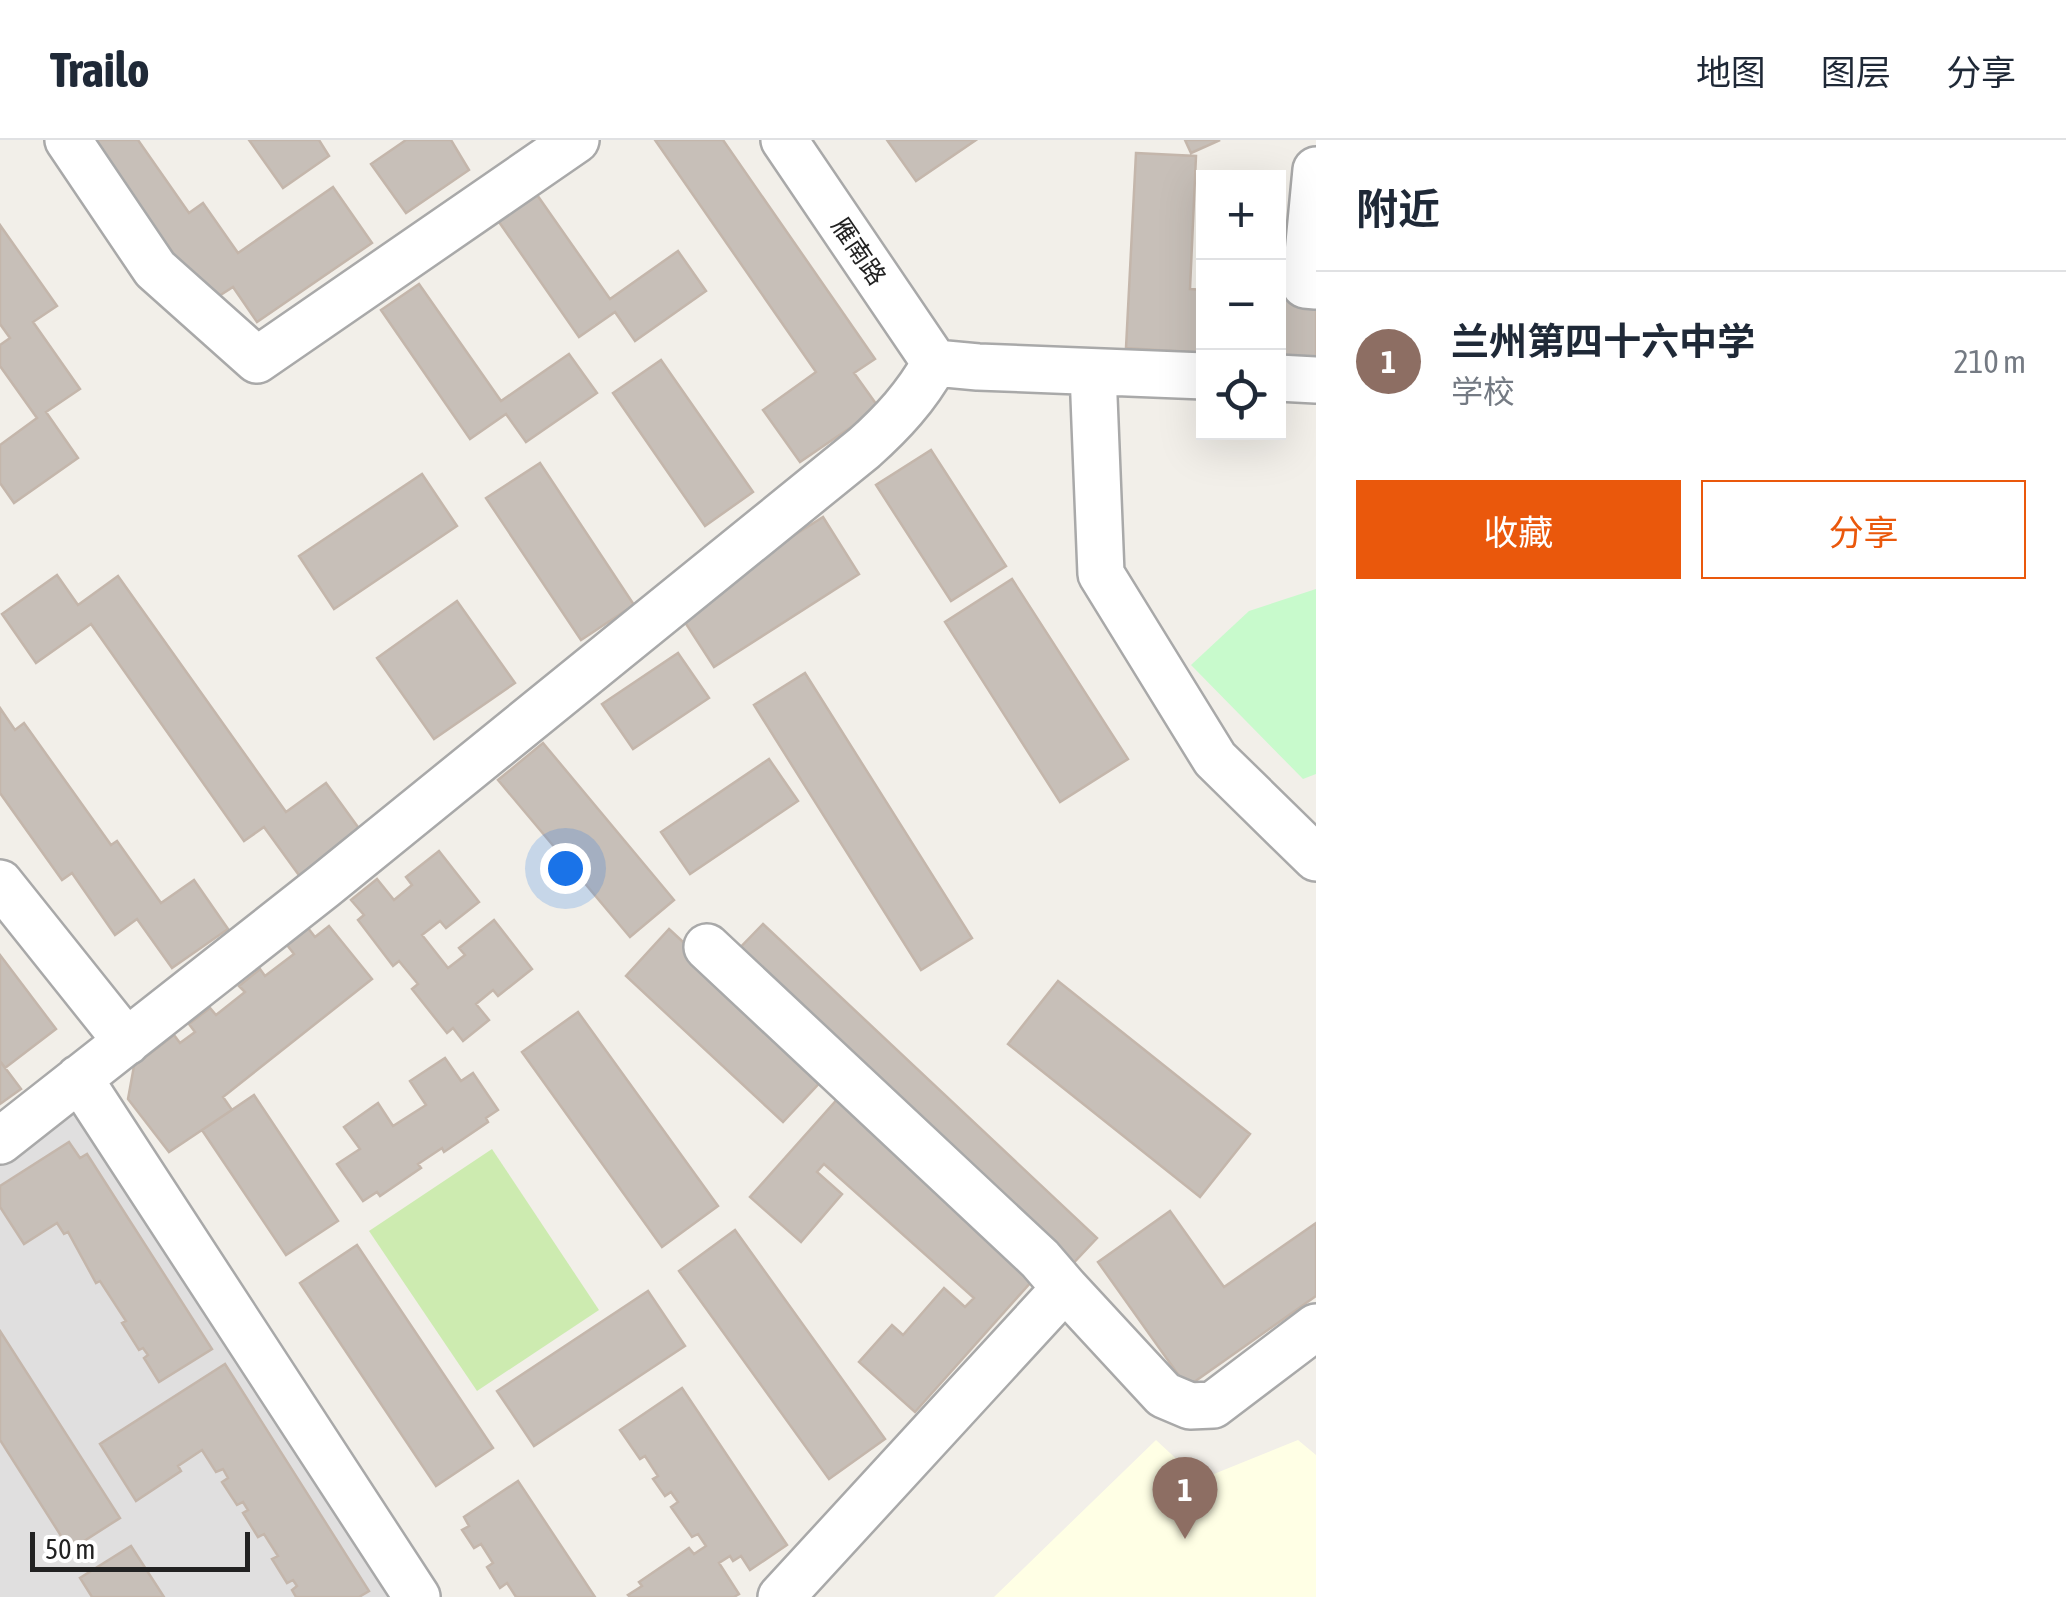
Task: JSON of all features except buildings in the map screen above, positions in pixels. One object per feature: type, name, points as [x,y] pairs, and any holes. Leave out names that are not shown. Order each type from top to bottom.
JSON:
[{"type":"street","points":[[68,140],[155,269],[257,360],[576,140]]},
{"type":"street","name":"雁南路","points":[[784,140],[935,362]]},
{"type":"street","points":[[1316,170],[1305,285],[1316,286]]},
{"type":"street","points":[[0,1141],[324,886],[864,448],[918,394],[935,362],[1196,376]]},
{"type":"street","points":[[1093,372],[1102,574],[1214,759],[1316,858]]},
{"type":"street","points":[[1286,378],[1316,380]]},
{"type":"street","points":[[0,883],[127,1042]]},
{"type":"street","points":[[707,948],[1040,1259],[1164,1395],[1190,1406],[1213,1405],[1316,1326]]},
{"type":"street","points":[[79,1078],[417,1597]]},
{"type":"street","points":[[781,1597],[1065,1288]]},
{"type":"shaded area","points":[[74,1097],[405,1597],[0,1597],[0,1156]]},
{"type":"shaded area","points":[[1156,1440],[1199,1480],[1298,1440],[1316,1455],[1316,1597],[994,1597]]},
{"type":"green space","points":[[1316,589],[1316,774],[1303,779],[1191,665],[1249,611]]},
{"type":"green space","points":[[492,1149],[599,1310],[477,1391],[369,1231]]},
{"type":"place","name":"兰州第四十六中学","points":[[1185,1539]]}]
